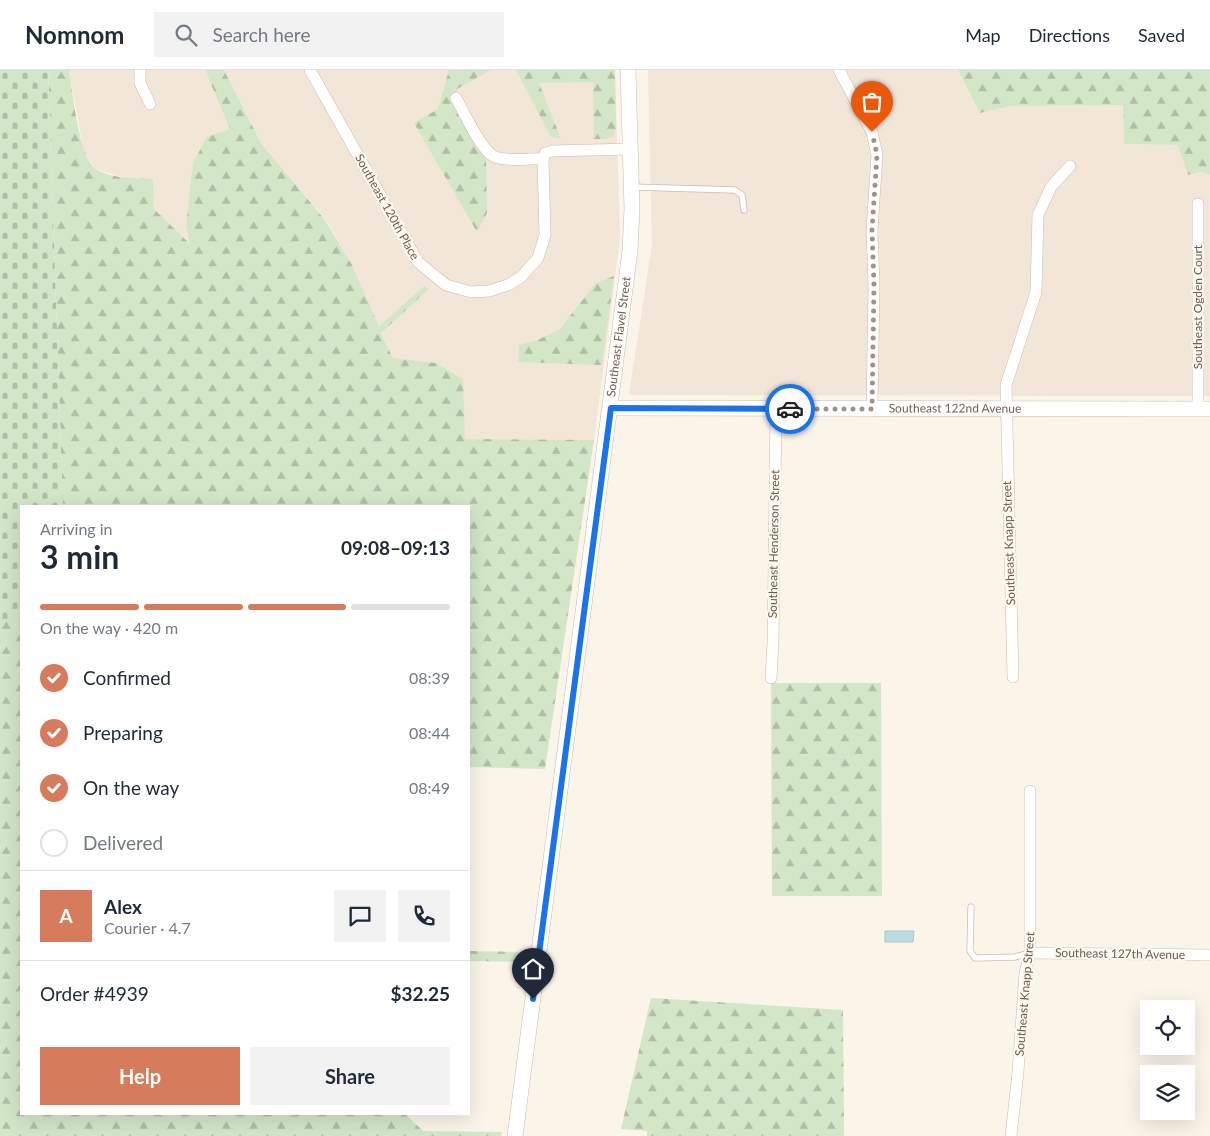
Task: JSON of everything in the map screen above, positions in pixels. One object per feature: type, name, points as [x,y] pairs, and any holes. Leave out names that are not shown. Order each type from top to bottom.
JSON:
[{"type":"street","points":[[140,70],[140,83],[150,104]]},
{"type":"street","name":"Southeast 120th Place","points":[[310,70],[418,262],[446,285],[471,292],[489,291],[508,285],[521,277],[538,258],[545,234],[543,158]]},
{"type":"street","name":"Southeast Flavel Street","points":[[515,1136],[632,236],[628,70]]},
{"type":"street","points":[[838,70],[872,132],[877,155],[872,230],[874,285],[872,409]]},
{"type":"street","points":[[456,98],[490,154],[506,158],[543,158],[545,153],[553,151],[630,149]]},
{"type":"street","name":"Southeast Knapp Street","points":[[1013,677],[1005,409],[1006,385],[1009,370],[1036,292],[1038,215],[1051,187],[1070,166]]},
{"type":"street","name":"Southeast Ogden Court","points":[[1198,204],[1204,409]]},
{"type":"street","name":"Southeast 122nd Avenue","points":[[611,408],[1204,409]]},
{"type":"street","name":"Southeast Henderson Street","points":[[771,678],[776,409]]},
{"type":"street","name":"Southeast Knapp Street","points":[[1011,1136],[1025,973],[1030,953],[1030,791]]},
{"type":"street","name":"Southeast 127th Avenue","points":[[1030,953],[1210,955]]},
{"type":"lane","points":[[632,187],[735,190],[742,195],[744,210]]},
{"type":"lane","points":[[971,907],[970,951],[976,958],[1014,957],[1030,953]]},
{"type":"shaded area","points":[[69,70],[205,70],[230,129],[191,245],[154,209],[153,179],[125,178],[96,169],[84,152]]},
{"type":"shaded area","points":[[224,70],[615,70],[620,238],[594,440],[465,439],[462,379],[436,363],[393,358],[381,332],[429,289],[424,286],[379,326],[352,265],[326,220],[261,143]]},
{"type":"shaded area","points":[[648,70],[958,70],[980,113],[1010,106],[1123,105],[1124,144],[1179,145],[1188,175],[1201,172],[1210,175],[1210,396],[629,395],[652,245]]},
{"type":"green space","points":[[0,70],[48,70],[63,505],[20,505],[20,621],[0,621]]},
{"type":"green space","points":[[48,70],[69,70],[81,138],[90,162],[96,169],[109,175],[153,179],[154,209],[190,244],[186,226],[193,163],[207,137],[230,129],[205,70],[224,70],[261,143],[325,220],[352,265],[379,326],[424,286],[429,289],[381,333],[393,358],[436,363],[463,379],[465,439],[594,440],[545,769],[470,767],[470,505],[63,505]]},
{"type":"green space","points":[[449,70],[491,70],[457,89],[453,105],[479,151],[486,158],[487,213],[477,232],[414,123],[438,109]]},
{"type":"green space","points":[[516,70],[615,70],[616,129],[613,136],[607,139],[594,139],[593,82],[539,83],[561,139],[551,137]]},
{"type":"green space","points":[[958,70],[1210,70],[1210,175],[1201,172],[1188,175],[1178,145],[1124,144],[1123,105],[1010,106],[980,113]]},
{"type":"green space","points":[[614,276],[602,365],[518,362],[519,345],[535,341],[559,330],[596,283]]},
{"type":"green space","points":[[0,621],[20,621],[20,1115],[406,1115],[423,1131],[502,1132],[501,1136],[0,1136]]},
{"type":"green space","points":[[771,683],[881,683],[882,896],[772,896]]},
{"type":"green space","points":[[470,951],[527,952],[526,962],[470,961]]},
{"type":"green space","points":[[651,998],[843,1010],[844,1136],[647,1136],[647,1131],[621,1129]]},
{"type":"water","points":[[885,931],[914,931],[913,942],[885,942]]},
{"type":"way so far","points":[[790,409],[872,409],[874,285],[872,230],[877,155],[876,141],[872,132]]},
{"type":"route","points":[[533,999],[611,408],[790,409]]}]
